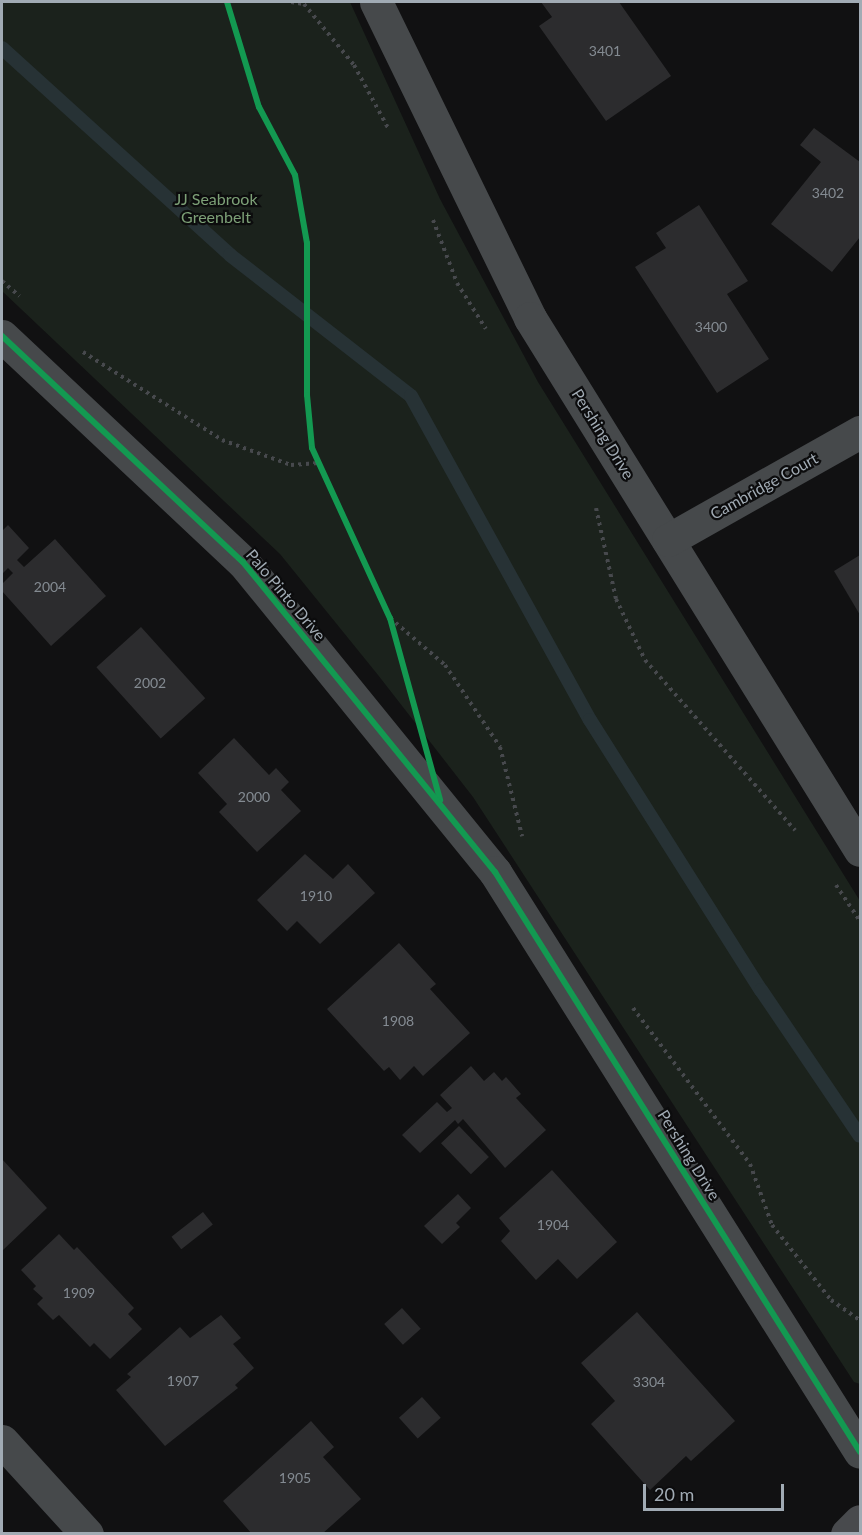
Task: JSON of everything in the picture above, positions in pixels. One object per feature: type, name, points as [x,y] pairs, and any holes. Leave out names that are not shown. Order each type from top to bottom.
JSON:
[{"type":"main road","points":[[847,1533],[861,1521]]},
{"type":"street","name":"Pershing Drive","points":[[376,2],[530,318],[861,850]]},
{"type":"street","name":"Palo Pinto Drive","points":[[2,336],[243,562],[495,872]]},
{"type":"street","name":"Cambridge Court","points":[[668,540],[861,432]]},
{"type":"street","name":"Pershing Drive","points":[[495,872],[861,1452]]},
{"type":"street","points":[[2,1441],[87,1533]]},
{"type":"path","points":[[2,281],[25,302]]},
{"type":"path","points":[[73,345],[222,440],[291,465],[319,463]]},
{"type":"path","points":[[316,455],[324,473]]},
{"type":"path","points":[[385,608],[393,629]]},
{"type":"path","points":[[390,618],[445,665],[500,747],[515,819],[524,839]]},
{"type":"path","points":[[630,1003],[750,1164],[772,1225],[831,1300],[861,1320]]},
{"type":"green space","name":"JJ Seabrook Greenbelt","points":[[2,2],[350,2],[440,199],[538,382],[860,901],[860,1384],[854,1382],[473,797],[378,675],[280,554],[2,291]]},
{"type":"building","points":[[541,2],[619,2],[671,76],[606,121],[539,26],[552,17]]},
{"type":"building","points":[[814,128],[860,162],[860,237],[832,272],[771,224],[821,162],[800,145]]},
{"type":"building","points":[[699,205],[748,281],[727,294],[769,359],[717,393],[635,267],[666,248],[656,233]]},
{"type":"building","points":[[8,525],[29,548],[17,560],[24,567],[55,539],[106,596],[51,646],[2,591],[2,584],[13,573],[8,568],[2,574],[2,531]]},
{"type":"building","points":[[860,555],[860,615],[834,571]]},
{"type":"building","points":[[141,627],[205,698],[161,738],[96,667]]},
{"type":"building","points":[[234,738],[269,775],[276,768],[289,782],[281,790],[301,811],[257,852],[219,812],[227,804],[198,773]]},
{"type":"building","points":[[305,854],[333,879],[348,864],[375,893],[320,944],[297,921],[287,931],[257,900]]},
{"type":"building","points":[[399,943],[436,984],[430,989],[470,1033],[423,1076],[414,1066],[400,1080],[389,1067],[384,1071],[327,1009]]},
{"type":"building","points":[[471,1066],[484,1081],[494,1072],[502,1081],[506,1077],[521,1094],[516,1098],[546,1130],[505,1168],[463,1119],[458,1124],[455,1120],[420,1153],[402,1135],[437,1102],[447,1112],[452,1108],[440,1095]]},
{"type":"building","points":[[459,1126],[489,1157],[471,1174],[441,1143]]},
{"type":"building","points":[[2,1159],[47,1208],[2,1251]]},
{"type":"building","points":[[552,1170],[617,1242],[577,1279],[558,1259],[536,1280],[501,1241],[510,1231],[499,1218]]},
{"type":"building","points":[[458,1194],[471,1208],[456,1223],[460,1227],[442,1244],[424,1226]]},
{"type":"building","points":[[203,1212],[213,1225],[181,1249],[171,1237]]},
{"type":"building","points":[[59,1234],[74,1250],[77,1247],[134,1308],[128,1314],[142,1329],[110,1359],[94,1343],[90,1347],[59,1315],[53,1320],[37,1304],[43,1298],[33,1289],[36,1286],[21,1270]]},
{"type":"building","points":[[402,1308],[421,1329],[403,1345],[384,1324]]},
{"type":"building","points":[[637,1312],[735,1421],[691,1461],[686,1456],[650,1490],[591,1424],[615,1401],[581,1363]]},
{"type":"building","points":[[221,1315],[241,1338],[233,1344],[254,1368],[235,1385],[238,1388],[165,1446],[116,1390],[131,1377],[127,1374],[180,1327],[190,1338]]},
{"type":"building","points":[[422,1397],[441,1418],[418,1439],[399,1418]]},
{"type":"building","points":[[311,1421],[334,1447],[323,1457],[361,1499],[322,1534],[252,1534],[223,1501]]},
{"type":"waterway","points":[[2,48],[230,255],[411,396],[590,720],[761,990],[860,1136]]},
{"type":"cycle path","points":[[227,2],[259,107],[295,175],[307,243],[307,395],[312,448],[390,618],[440,800]]},
{"type":"cycle path","points":[[2,336],[243,562],[495,872],[860,1452]]}]
